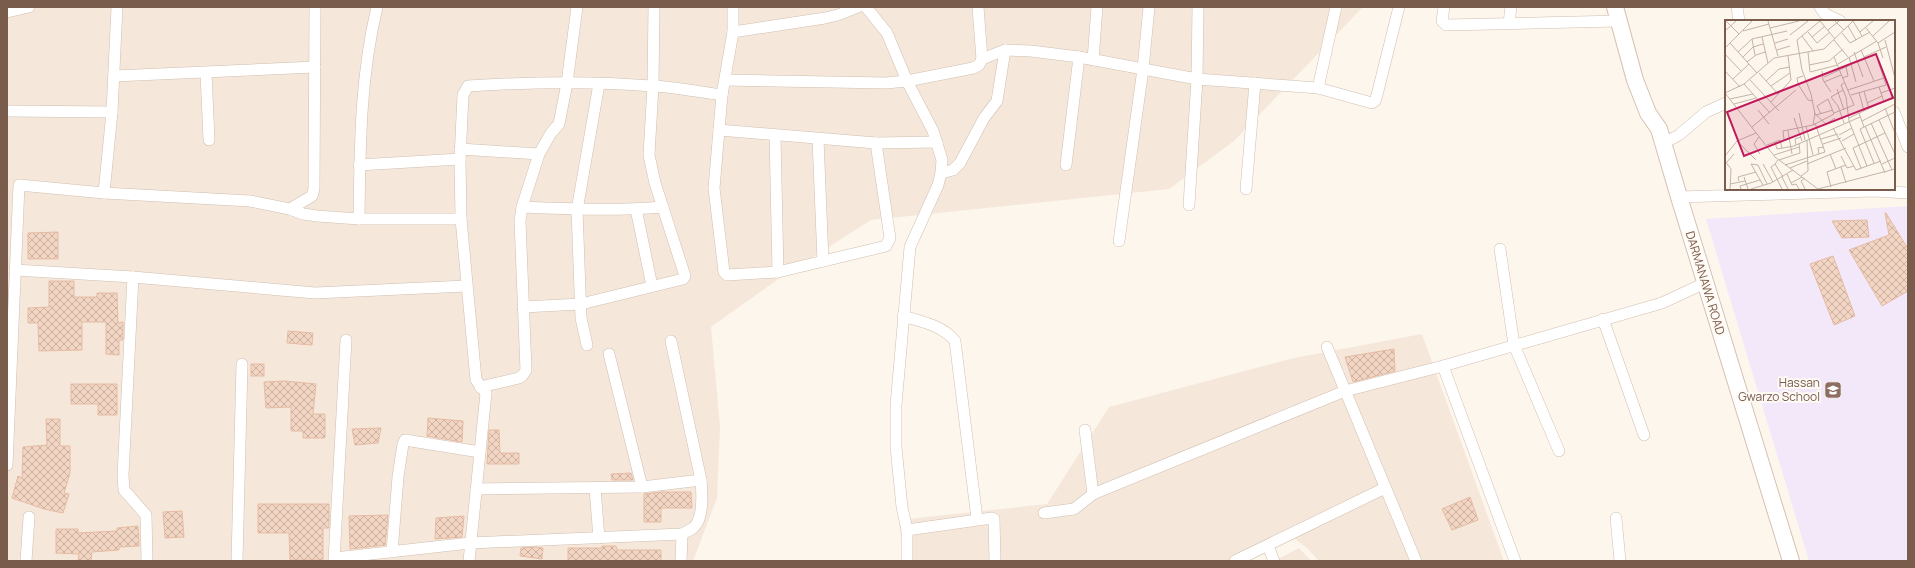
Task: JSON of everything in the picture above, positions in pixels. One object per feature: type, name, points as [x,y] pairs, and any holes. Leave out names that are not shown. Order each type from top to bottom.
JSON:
[{"type":"street","points":[[7,12],[29,7]]},
{"type":"street","points":[[104,193],[112,112],[117,7]]},
{"type":"street","points":[[290,209],[312,196],[314,190],[315,7]]},
{"type":"street","points":[[359,219],[359,132],[367,56],[377,7]]},
{"type":"street","points":[[483,390],[520,378],[524,375],[526,370],[520,221],[522,207],[539,154],[551,133],[559,124],[567,83],[577,7]]},
{"type":"street","points":[[523,307],[581,304],[683,279],[685,276],[655,183],[650,155],[654,7]]},
{"type":"street","points":[[733,7],[734,32],[722,95],[714,188],[724,272],[727,275],[733,276],[778,272],[886,246],[890,238],[876,144]]},
{"type":"street","points":[[734,32],[825,18],[838,15],[858,7]]},
{"type":"street","points":[[866,7],[887,33],[907,81],[937,142],[942,160],[941,173],[910,247],[908,264],[896,405],[896,433],[902,507],[907,530],[907,561]]},
{"type":"street","points":[[725,80],[907,81],[973,68],[979,65],[982,59],[978,7]]},
{"type":"street","points":[[1093,60],[1098,7]]},
{"type":"street","points":[[1119,241],[1143,69],[1149,7]]},
{"type":"street","points":[[1189,205],[1197,79],[1198,7]]},
{"type":"street","points":[[1318,88],[1336,7]]},
{"type":"street","points":[[982,59],[1005,50],[1031,51],[1079,57],[1197,79],[1318,88],[1372,103],[1375,101],[1399,7]]},
{"type":"street","points":[[1444,7],[1443,24],[1509,23],[1616,14]]},
{"type":"street","points":[[1509,23],[1511,7]]},
{"type":"street","points":[[1737,7],[1739,20]]},
{"type":"street","points":[[1820,7],[1825,14],[1838,20]]},
{"type":"street","name":"DARMANAWA ROAD","points":[[1616,14],[1635,80],[1648,112],[1661,136],[1791,561]]},
{"type":"street","points":[[941,173],[953,170],[960,163],[984,118],[997,101],[1005,50]]},
{"type":"street","points":[[1066,166],[1079,57]]},
{"type":"street","points":[[114,76],[315,67]]},
{"type":"street","points":[[206,73],[209,140]]},
{"type":"street","points":[[469,561],[484,411],[483,390],[476,380],[466,286],[461,219],[460,154],[463,95],[468,86],[532,82],[653,86],[722,95]]},
{"type":"street","points":[[1246,189],[1255,83]]},
{"type":"street","points":[[587,345],[581,318],[577,210],[599,84]]},
{"type":"street","points":[[1661,136],[1679,135],[1706,112],[1725,103]]},
{"type":"street","points":[[7,111],[112,112]]},
{"type":"street","points":[[1895,114],[1908,147]]},
{"type":"street","points":[[719,130],[876,144],[937,142]]},
{"type":"street","points":[[775,135],[778,272]]},
{"type":"street","points":[[818,138],[823,261]]},
{"type":"street","points":[[360,165],[460,154],[539,154]]},
{"type":"street","points":[[7,465],[10,304],[15,270],[12,244],[19,185],[104,193],[250,201],[317,216],[359,219],[461,219]]},
{"type":"street","points":[[1679,197],[1874,192],[1908,193]]},
{"type":"street","points":[[522,207],[577,210],[663,207]]},
{"type":"street","points":[[636,209],[652,286]]},
{"type":"street","points":[[1500,249],[1514,345],[1559,451]]},
{"type":"street","points":[[15,270],[133,277],[315,292],[466,286]]},
{"type":"street","points":[[133,277],[123,475],[124,490],[132,501],[146,515],[147,561]]},
{"type":"street","points":[[1044,513],[1074,509],[1093,494],[1345,391],[1443,366],[1603,320],[1662,302],[1705,283]]},
{"type":"street","points":[[904,316],[940,328],[950,334],[955,341],[977,520]]},
{"type":"street","points":[[1603,320],[1644,435]]},
{"type":"street","points":[[346,340],[335,560],[470,543],[682,534],[695,527],[700,515],[702,501],[701,480],[671,341]]},
{"type":"street","points":[[1326,347],[1416,561]]},
{"type":"street","points":[[610,354],[642,487]]},
{"type":"street","points":[[237,561],[242,364]]},
{"type":"street","points":[[1443,366],[1515,561]]},
{"type":"street","points":[[1085,430],[1093,494]]},
{"type":"street","points":[[392,552],[398,477],[403,444],[405,440],[480,452]]},
{"type":"street","points":[[476,489],[642,487],[701,480]]},
{"type":"street","points":[[595,488],[598,538]]},
{"type":"street","points":[[1236,561],[1385,488]]},
{"type":"street","points":[[26,561],[29,517]]},
{"type":"street","points":[[907,530],[994,518],[995,561]]},
{"type":"street","points":[[1616,518],[1620,561]]},
{"type":"street","points":[[681,561],[682,534]]},
{"type":"street","points":[[1268,546],[1274,561]]},
{"type":"shaded area","points":[[7,7],[1363,7],[1234,141],[1169,189],[871,220],[777,280],[711,327],[720,427],[717,498],[693,561],[7,561]]},
{"type":"shaded area","name":"Hassan Gwarzo School","points":[[1908,206],[1908,561],[1809,561],[1706,219]]},
{"type":"shaded area","points":[[1422,334],[1504,561],[1319,561],[1307,548],[1288,534],[1235,561],[903,561],[899,520],[1047,504],[1109,407],[1294,358]]},
{"type":"shaded area","points":[[1299,548],[1311,561],[1274,561]]},
{"type":"building","points":[[1885,213],[1908,249],[1908,291],[1882,306],[1849,250],[1889,235]]},
{"type":"building","points":[[1867,220],[1869,237],[1842,238],[1832,221]]},
{"type":"building","points":[[58,232],[58,259],[28,259],[28,233]]},
{"type":"building","points":[[1833,256],[1855,316],[1834,325],[1810,264]]},
{"type":"building","points":[[49,281],[74,281],[74,297],[97,297],[97,293],[117,293],[118,323],[123,322],[123,340],[119,340],[119,355],[106,354],[106,322],[82,322],[82,350],[39,351],[38,323],[28,323],[28,308],[49,307]]},
{"type":"building","points":[[288,331],[313,333],[312,345],[287,343]]},
{"type":"building","points":[[1394,349],[1395,371],[1353,382],[1345,357]]},
{"type":"building","points":[[251,364],[264,364],[264,376],[251,376]]},
{"type":"building","points":[[284,381],[316,384],[313,414],[325,414],[325,438],[303,438],[303,431],[291,431],[291,407],[266,408],[264,382]]},
{"type":"building","points":[[71,384],[117,384],[117,415],[98,415],[98,404],[71,404]]},
{"type":"building","points":[[428,418],[463,421],[462,442],[427,436]]},
{"type":"building","points":[[46,419],[60,419],[60,446],[70,446],[70,473],[64,493],[69,494],[63,513],[44,509],[12,498],[18,476],[22,478],[23,447],[47,445]]},
{"type":"building","points":[[381,428],[378,443],[355,445],[352,429]]},
{"type":"building","points":[[489,430],[499,430],[500,453],[519,453],[519,464],[487,464]]},
{"type":"building","points":[[631,473],[633,480],[612,480],[611,474]]},
{"type":"building","points":[[661,492],[691,492],[692,508],[661,508],[661,522],[644,522],[644,494]]},
{"type":"building","points":[[1470,497],[1478,520],[1452,530],[1442,509]]},
{"type":"building","points":[[258,504],[329,504],[329,528],[323,528],[323,560],[290,560],[289,533],[258,533]]},
{"type":"building","points":[[182,511],[184,537],[165,538],[163,512]]},
{"type":"building","points":[[388,515],[385,545],[350,549],[349,516]]},
{"type":"building","points":[[464,516],[462,537],[435,539],[436,518]]},
{"type":"building","points":[[138,526],[139,546],[119,547],[119,550],[92,552],[91,561],[78,561],[79,554],[56,553],[56,529],[78,529],[78,533],[117,531],[117,528]]},
{"type":"building","points":[[602,546],[616,546],[617,550],[661,550],[661,561],[568,561],[568,548],[602,548]]},
{"type":"building","points":[[521,548],[543,548],[542,559],[520,556]]},
{"type":"place","name":"Hassan Gwarzo School","points":[[1833,390]]}]
